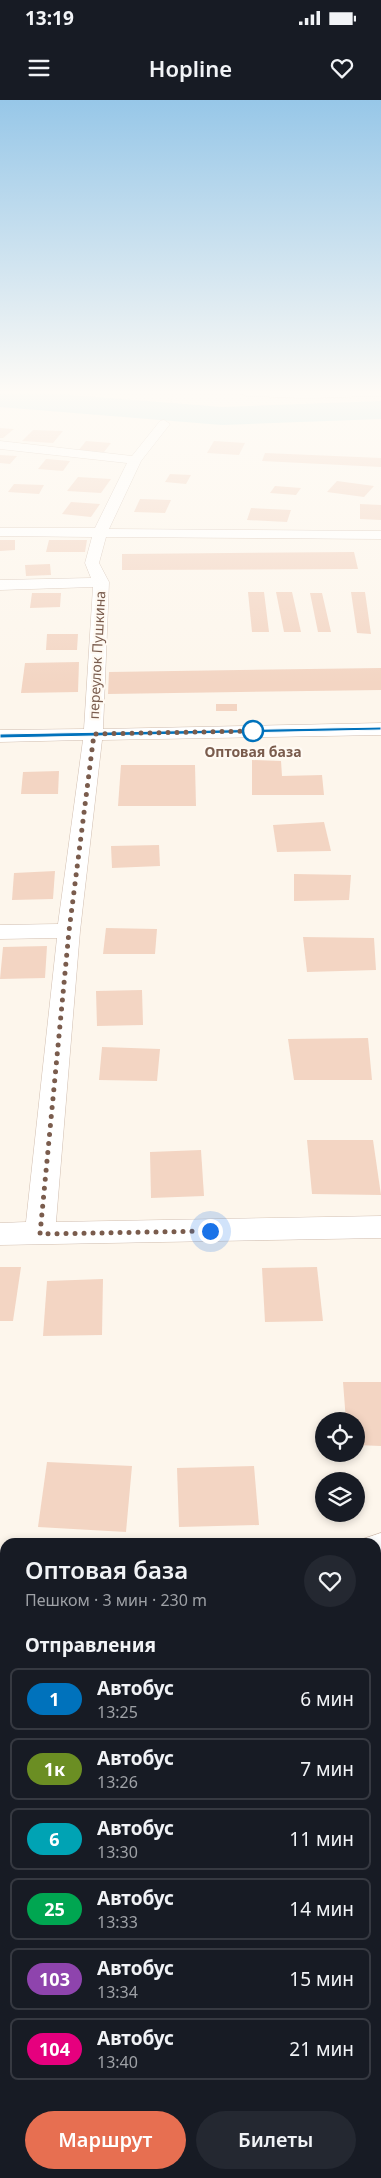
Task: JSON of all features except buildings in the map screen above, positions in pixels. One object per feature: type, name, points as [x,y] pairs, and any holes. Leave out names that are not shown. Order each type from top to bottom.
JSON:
[{"type":"street","name":"переулок Пушкина","points":[[40,1234],[69,931],[94,734],[101,582],[92,562],[100,533],[121,490]]},
{"type":"street","points":[[0,532],[381,536]]},
{"type":"street","points":[[0,585],[101,582]]},
{"type":"street","points":[[0,736],[381,729]]},
{"type":"street","points":[[0,932],[69,931]]},
{"type":"street","points":[[0,1234],[381,1228]]},
{"type":"bus line","name":"1","points":[[0,736],[381,729]]},
{"type":"place","name":"Оптовая база","points":[[253,731]]},
{"type":"route","points":[[210,1231],[40,1234],[69,931],[94,734],[253,731]]}]
